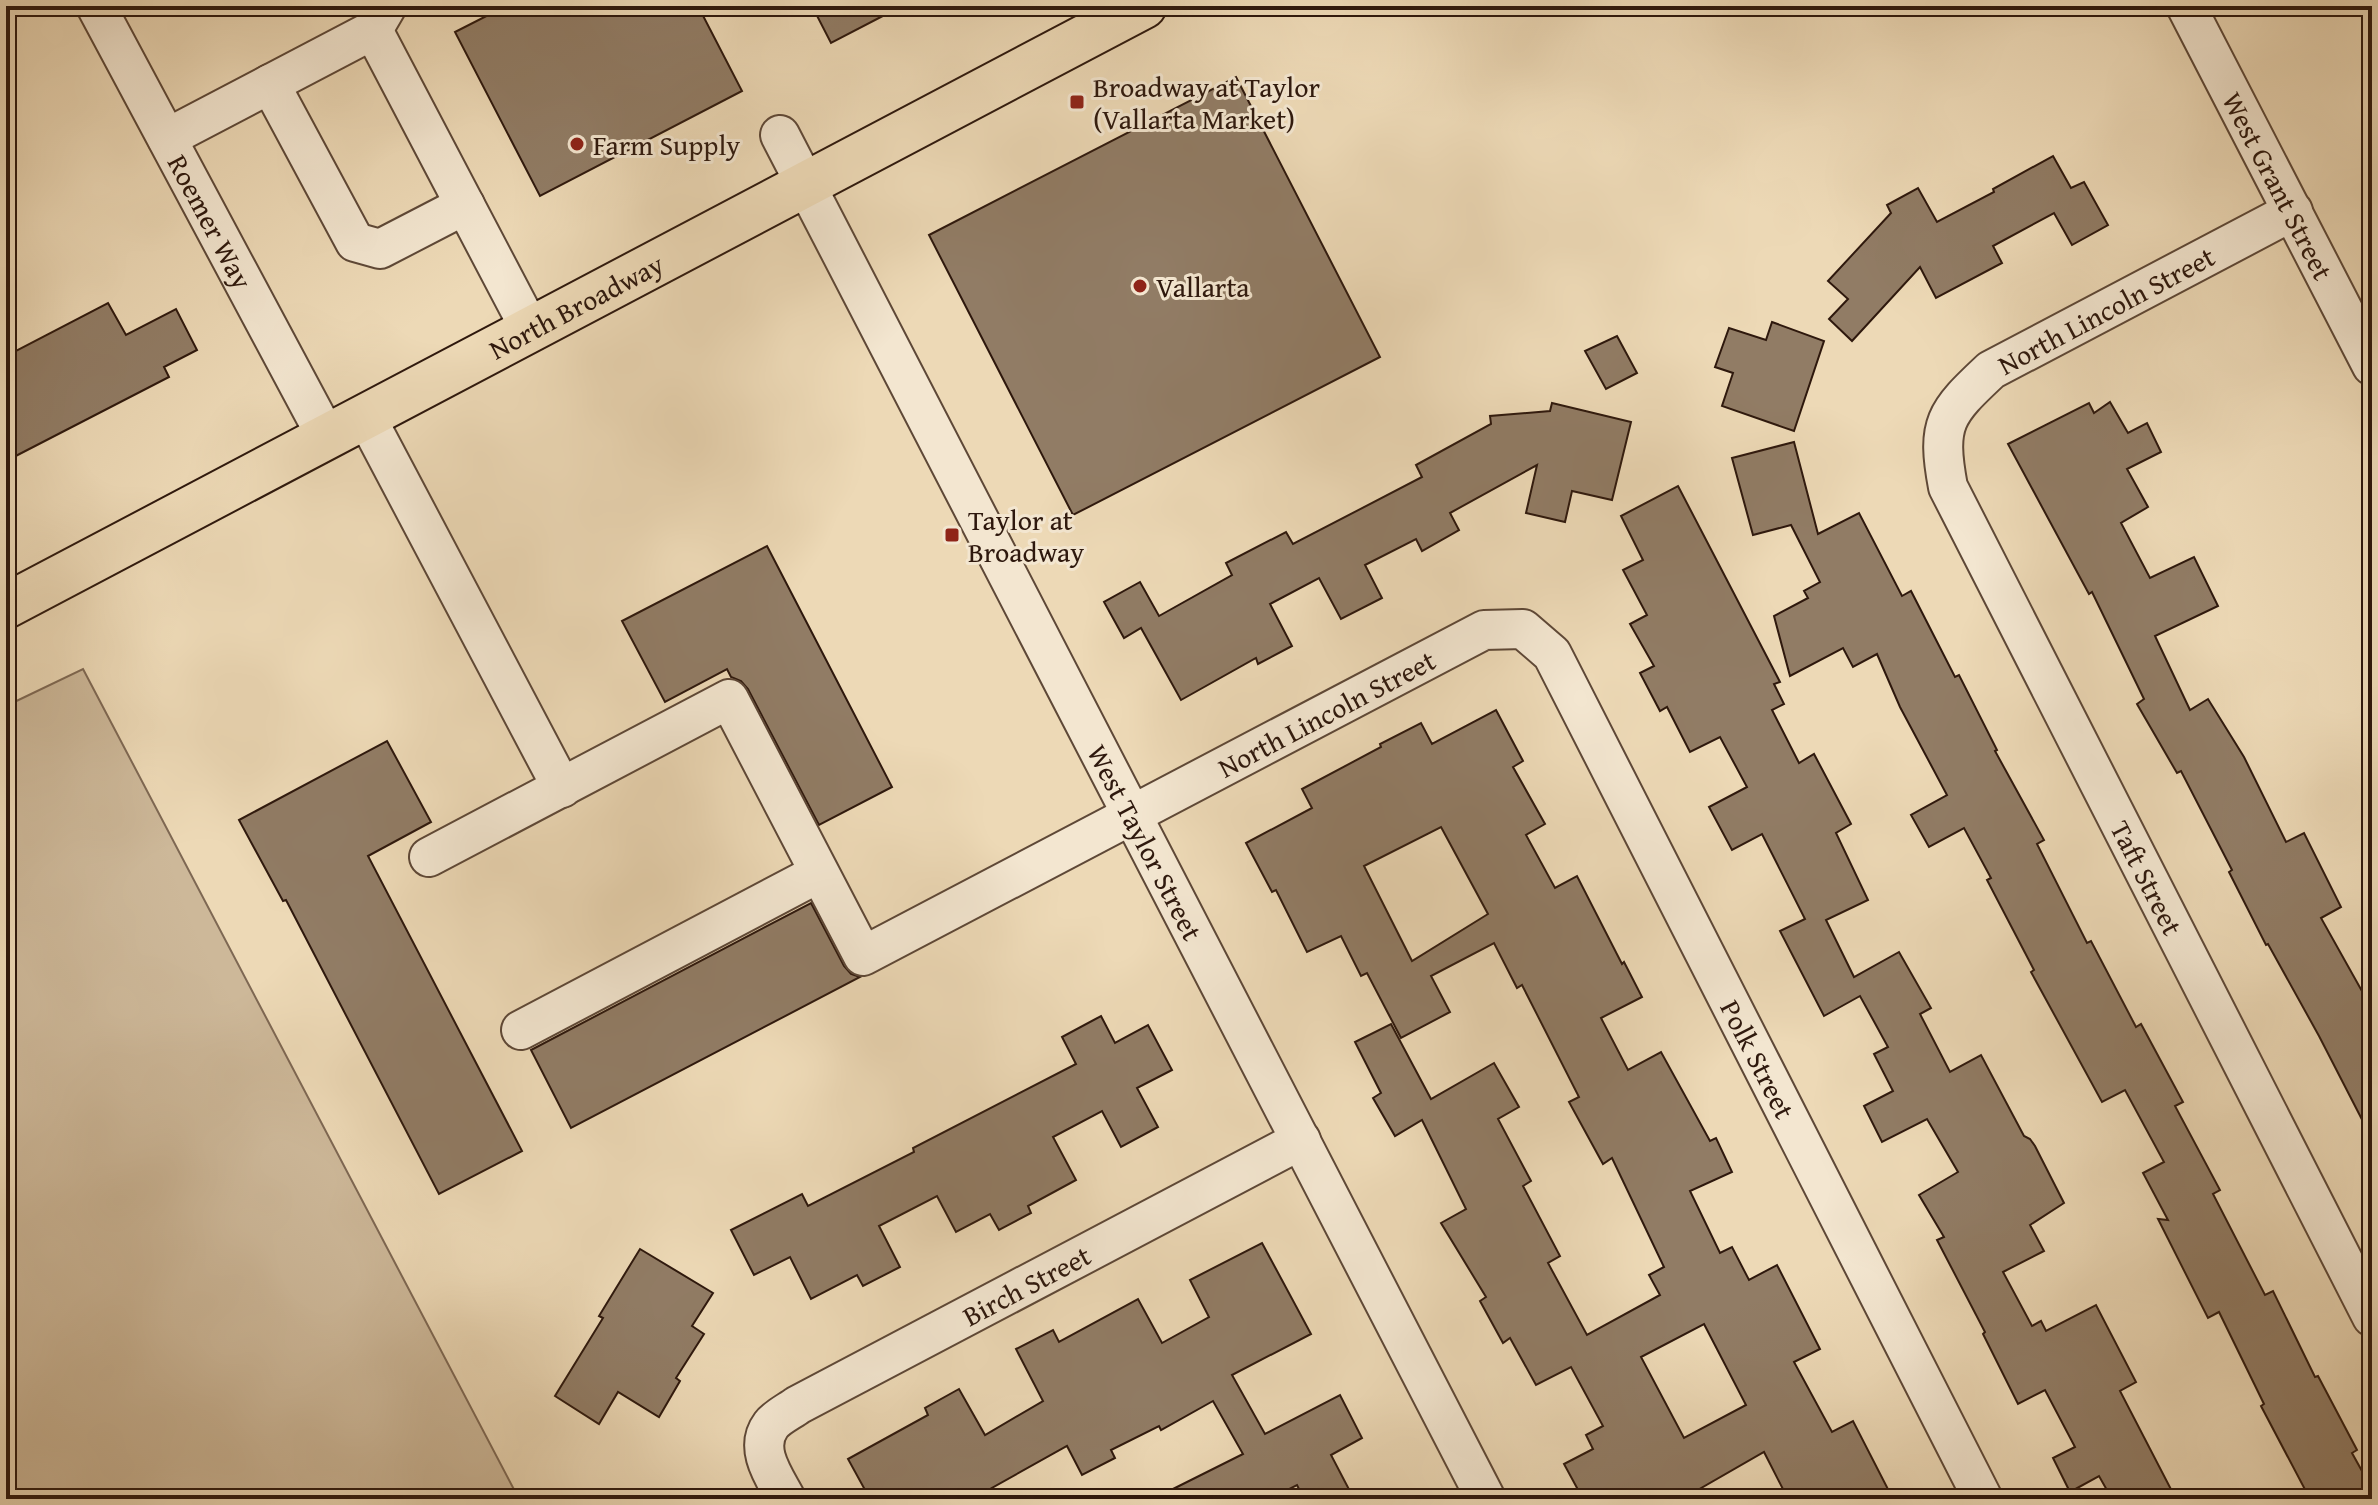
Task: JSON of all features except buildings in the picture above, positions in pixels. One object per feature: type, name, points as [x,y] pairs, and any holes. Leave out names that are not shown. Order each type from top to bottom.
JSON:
[{"type":"main road","name":"North Broadway","points":[[6,606],[1144,6]]},
{"type":"street","name":"Roemer Way","points":[[96,6],[326,436]]},
{"type":"street","name":"West Grant Street","points":[[2186,6],[2372,366]]},
{"type":"street","points":[[167,138],[270,84],[380,18],[465,205],[530,329]]},
{"type":"street","points":[[270,84],[355,242],[380,249],[465,205]]},
{"type":"street","name":"West Taylor Street","points":[[780,135],[1486,1499]]},
{"type":"street","name":"North Lincoln Street","points":[[1943,434],[1956,402],[1991,370],[2293,211]]},
{"type":"street","points":[[365,415],[562,788]]},
{"type":"street","name":"Taft Street","points":[[1943,434],[1941,451],[1948,487],[2372,1317]]},
{"type":"street","name":"North Lincoln Street","points":[[819,873],[863,956],[1484,630],[1523,629]]},
{"type":"street","name":"Polk Street","points":[[1523,629],[1552,654],[1983,1499]]},
{"type":"street","points":[[429,857],[729,699],[819,873],[521,1030]]},
{"type":"street","name":"Birch Street","points":[[786,1499],[765,1458],[765,1442],[771,1425],[798,1405],[1301,1140]]},
{"type":"shaded area","points":[[83,669],[519,1499],[6,1499],[6,706]]},
{"type":"place","name":"Broadway at Taylor (Vallarta Market)","points":[[1077,102]]},
{"type":"place","name":"Farm Supply","points":[[577,144]]},
{"type":"place","name":"Vallarta","points":[[1140,286]]},
{"type":"place","name":"Taylor at Broadway","points":[[952,535]]}]
